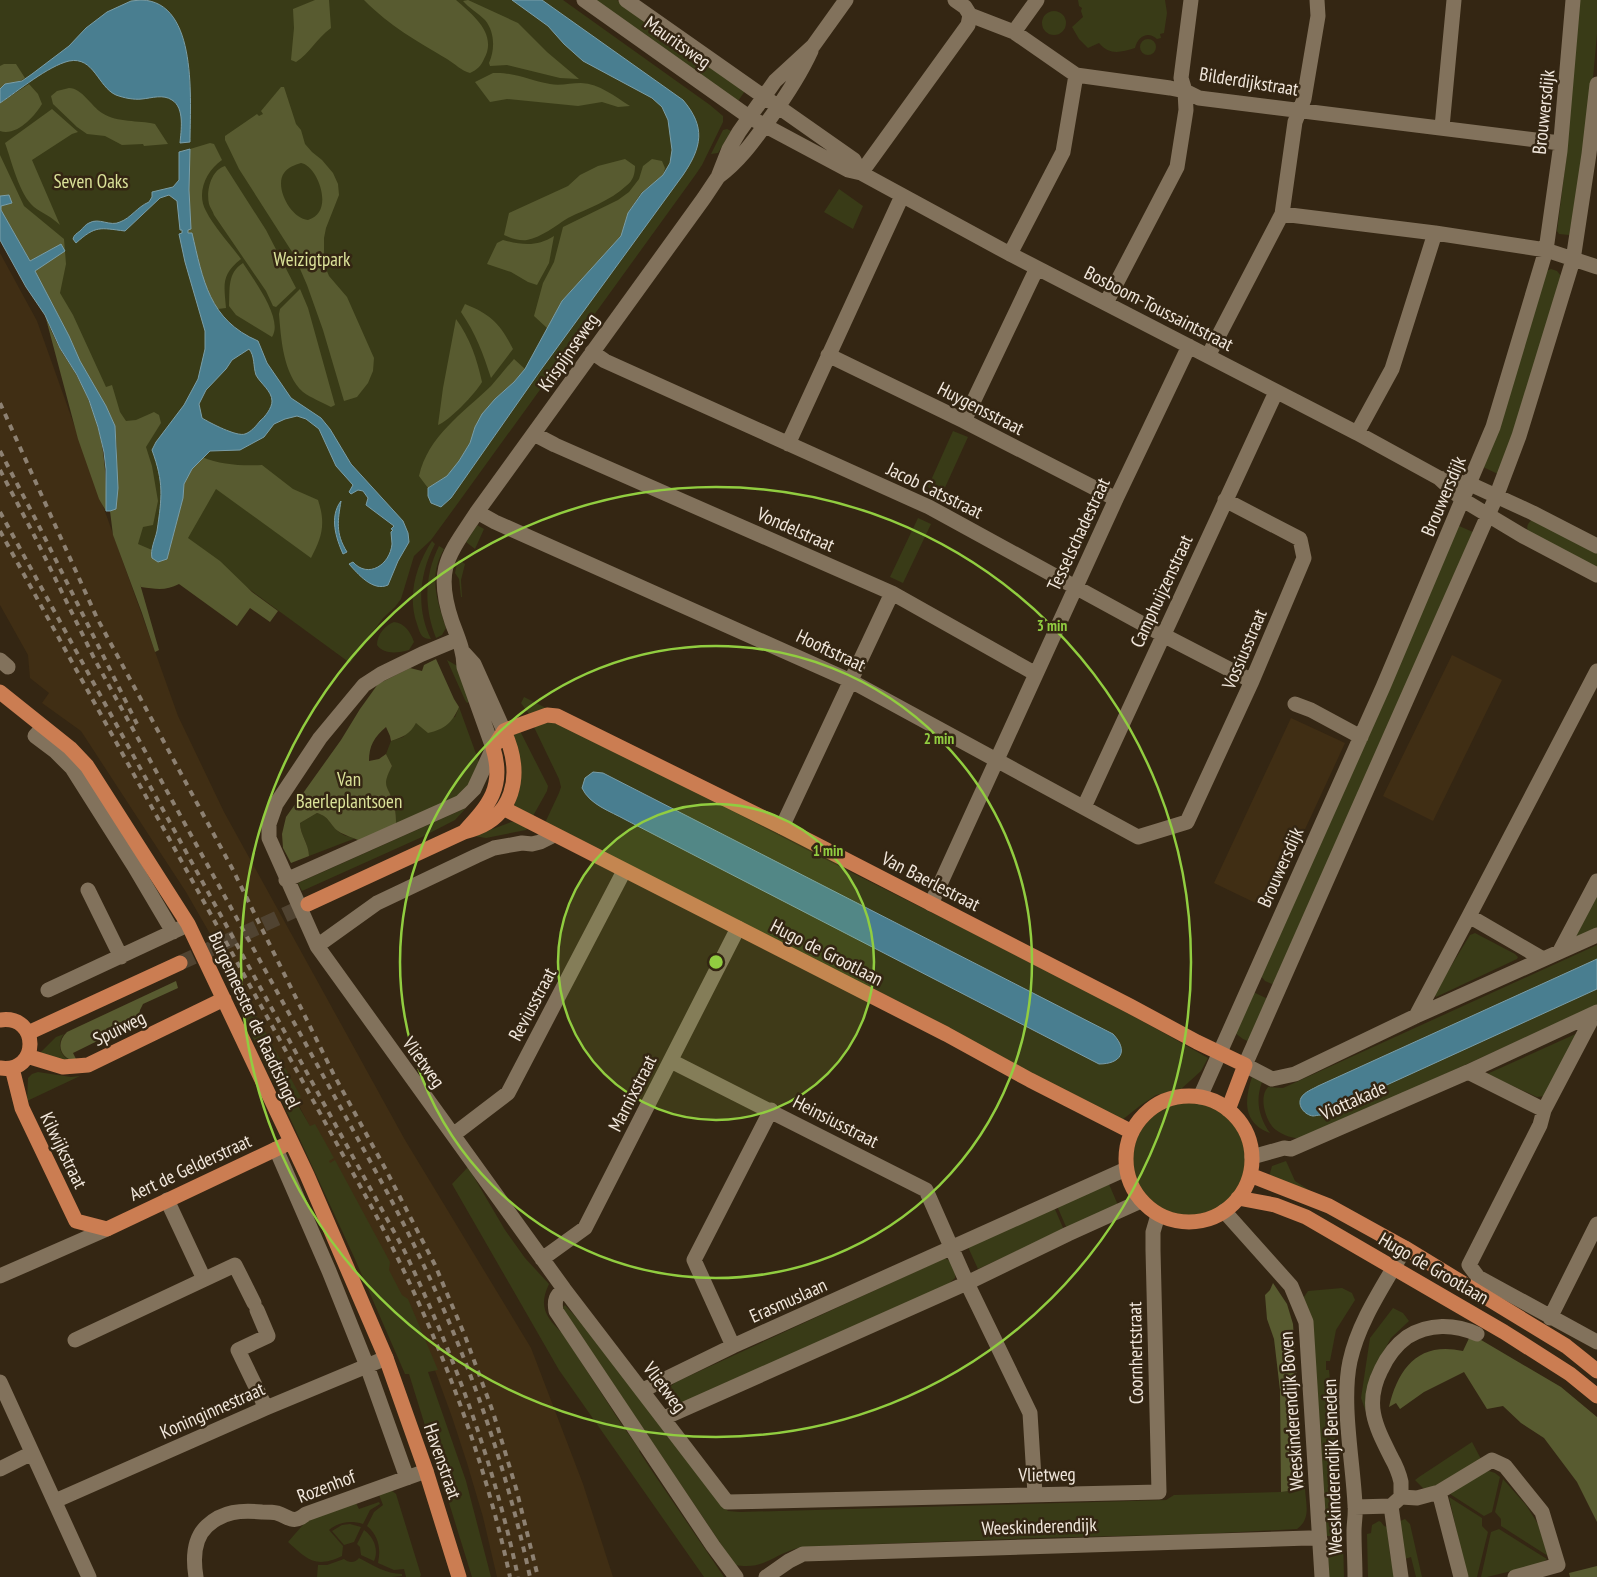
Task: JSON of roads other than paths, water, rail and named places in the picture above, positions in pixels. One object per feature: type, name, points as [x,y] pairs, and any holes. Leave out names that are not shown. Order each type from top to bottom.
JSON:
[{"type":"main road","name":"Burgemeester de Raadtsingel","points":[[1,694],[39,731],[70,748],[87,766],[188,924],[333,1233],[386,1358]]},
{"type":"main road","name":"Van Baerlestraat","points":[[504,732],[547,715],[557,716],[782,827],[1220,1054],[1245,1065]]},
{"type":"main road","points":[[464,832],[488,805],[496,787],[498,770],[493,748],[504,732]]},
{"type":"main road","points":[[308,904],[464,832],[483,826],[494,819],[512,792],[515,770],[513,757],[504,732]]},
{"type":"main road","name":"Hugo de Grootlaan","points":[[503,808],[1132,1132]]},
{"type":"main road","name":"Spuiweg","points":[[28,1033],[180,963]]},
{"type":"main road","name":"Spuiweg","points":[[27,1056],[63,1067],[88,1065],[224,999]]},
{"type":"main road","points":[[0,1020],[15,1021],[23,1026],[28,1033],[31,1043],[23,1062],[6,1068]]},
{"type":"main road","points":[[1228,1110],[1245,1065]]},
{"type":"main road","name":"Kilwijkstraat","points":[[6,1068],[20,1103],[76,1220]]},
{"type":"main road","points":[[1180,1097],[1200,1097],[1215,1102],[1228,1110],[1246,1132],[1252,1157],[1250,1175],[1244,1190],[1224,1212],[1211,1219],[1196,1222],[1180,1222],[1158,1215],[1142,1201],[1130,1183],[1126,1169],[1126,1151],[1132,1132],[1145,1113],[1158,1104],[1180,1097]]},
{"type":"main road","name":"Aert de Gelderstraat","points":[[107,1229],[291,1142]]},
{"type":"main road","name":"Hugo de Grootlaan","points":[[1250,1175],[1330,1206],[1405,1248],[1566,1346],[1597,1372]]},
{"type":"main road","name":"Hugo de Grootlaan","points":[[1238,1198],[1275,1205],[1306,1217],[1504,1332],[1570,1374],[1597,1396]]},
{"type":"main road","points":[[76,1220],[107,1229]]},
{"type":"main road","points":[[1566,1346],[1585,1352],[1597,1359]]},
{"type":"main road","name":"Havenstraat","points":[[386,1358],[426,1471],[459,1577]]},
{"type":"street","name":"Mauritsweg","points":[[584,0],[749,117]]},
{"type":"street","name":"Mauritsweg","points":[[626,0],[764,96]]},
{"type":"street","name":"Krispijnseweg","points":[[718,178],[729,149],[764,96],[778,77],[813,46],[846,0]]},
{"type":"street","name":"Bilderdijkstraat","points":[[955,0],[965,7],[970,15],[1014,32],[1076,75],[1185,91],[1199,98],[1560,143]]},
{"type":"street","points":[[1014,32],[1037,0]]},
{"type":"street","points":[[1106,303],[1177,167],[1186,110],[1185,91],[1181,78],[1191,0]]},
{"type":"street","points":[[1208,356],[1282,214],[1295,122],[1304,99],[1318,16],[1317,0]]},
{"type":"street","points":[[1442,127],[1454,0]]},
{"type":"street","name":"Brouwersdijk","points":[[1200,1097],[1361,736],[1493,427],[1546,250],[1560,143],[1573,0]]},
{"type":"street","points":[[861,173],[968,25],[970,15]]},
{"type":"street","name":"Krispijnseweg","points":[[458,639],[447,607],[443,585],[445,565],[452,550],[477,512],[718,178],[738,161],[778,107],[804,68],[813,46]]},
{"type":"street","points":[[1010,254],[1063,152],[1076,75]]},
{"type":"street","points":[[1597,84],[1589,154],[1573,260],[1519,436],[1496,496],[1245,1065],[1272,1079],[1295,1074],[1416,1016],[1597,935]]},
{"type":"street","name":"Bosboom-Toussaintstraat","points":[[764,96],[854,160],[861,173]]},
{"type":"street","name":"Bosboom-Toussaintstraat","points":[[749,117],[848,170],[861,173],[1010,254],[1357,433],[1438,478],[1463,500],[1522,536],[1597,576]]},
{"type":"street","points":[[788,444],[902,196]]},
{"type":"street","points":[[1282,214],[1434,233],[1546,250],[1597,267]]},
{"type":"street","points":[[1357,433],[1392,369],[1434,233]]},
{"type":"street","points":[[964,421],[1037,268]]},
{"type":"street","name":"Tesselschadestraat","points":[[931,904],[1075,587],[1189,346]]},
{"type":"street","name":"Jacob Catsstraat","points":[[592,352],[604,361],[929,507],[1163,635],[1252,681]]},
{"type":"street","name":"Huygensstraat","points":[[828,355],[964,421],[1116,499]]},
{"type":"street","name":"Camphuijzenstraat","points":[[1084,807],[1276,392]]},
{"type":"street","name":"Vondelstraat","points":[[534,434],[555,445],[892,593],[1036,674]]},
{"type":"street","name":"Bosboom-Toussaintstraat","points":[[1438,478],[1470,484],[1533,513],[1597,546]]},
{"type":"street","name":"Vossiusstraat","points":[[1159,830],[1187,822],[1252,681],[1304,558],[1300,539],[1225,500]]},
{"type":"street","name":"Hooftstraat","points":[[477,512],[491,520],[851,681],[1138,836],[1159,830]]},
{"type":"street","points":[[782,827],[892,593]]},
{"type":"street","points":[[504,732],[474,664],[464,653],[458,639],[386,671],[364,685],[320,738],[276,804],[269,824],[269,838],[286,880],[317,946],[378,903],[494,848],[522,843],[536,843],[554,835]]},
{"type":"street","points":[[286,880],[461,802],[474,789],[493,748],[464,667],[464,653]]},
{"type":"street","points":[[1416,1016],[1597,671]]},
{"type":"street","points":[[1295,704],[1311,710],[1361,736]]},
{"type":"street","name":"Burgemeester de Raadtsingel","points":[[39,731],[72,768],[173,932]]},
{"type":"street","name":"Reviusstraat","points":[[453,1135],[508,1093],[624,871]]},
{"type":"street","points":[[1560,952],[1597,881]]},
{"type":"street","points":[[88,890],[121,957]]},
{"type":"street","points":[[1469,916],[1543,959]]},
{"type":"street","points":[[48,990],[188,924]]},
{"type":"street","name":"Marnixstraat","points":[[542,1259],[585,1228],[738,928]]},
{"type":"street","name":"Vlietweg","points":[[317,946],[564,1289],[727,1502],[1159,1492]]},
{"type":"street","points":[[1252,979],[1278,990]]},
{"type":"street","name":"Viottakade","points":[[1550,1318],[1478,1276],[1469,1265],[1540,1125],[1544,1110],[1596,1012]]},
{"type":"street","name":"Viottakade","points":[[1252,1157],[1284,1148],[1291,1150],[1468,1072],[1596,1012]]},
{"type":"street","name":"Heinsiusstraat","points":[[671,1061],[926,1190],[952,1248]]},
{"type":"street","points":[[1468,1072],[1544,1110]]},
{"type":"street","points":[[733,1346],[694,1260],[771,1110]]},
{"type":"street","points":[[276,1149],[329,1271],[363,1368],[407,1478]]},
{"type":"street","name":"Erasmuslaan","points":[[643,1390],[733,1346],[1126,1169]]},
{"type":"street","points":[[166,1200],[204,1279]]},
{"type":"street","points":[[664,1418],[967,1283],[1068,1234],[1142,1201]]},
{"type":"street","name":"Weeskinderendijk Boven","points":[[1224,1212],[1291,1286],[1306,1322],[1322,1577]]},
{"type":"street","name":"Coornhertstraat","points":[[1158,1215],[1153,1232],[1153,1250],[1159,1492]]},
{"type":"street","points":[[68,1246],[76,1234],[76,1220]]},
{"type":"street","points":[[1597,1224],[1550,1318],[1597,1342]]},
{"type":"street","name":"Aert de Gelderstraat","points":[[0,1276],[107,1229]]},
{"type":"street","points":[[952,1248],[1030,1413],[1034,1494]]},
{"type":"street","name":"Weeskinderendijk Beneden","points":[[1355,1577],[1355,1507],[1348,1396],[1350,1360],[1362,1325],[1405,1248]]},
{"type":"street","points":[[75,1340],[235,1265],[268,1336],[238,1350],[266,1408]]},
{"type":"street","points":[[564,1289],[554,1302],[556,1311],[713,1546],[736,1577]]},
{"type":"street","points":[[1401,1577],[1396,1501],[1401,1482],[1397,1468],[1374,1420],[1372,1396],[1377,1377],[1395,1347],[1409,1336],[1420,1331],[1438,1326],[1452,1326],[1464,1328],[1477,1334]]},
{"type":"street","name":"Koninginnestraat","points":[[55,1501],[266,1408],[386,1358]]},
{"type":"street","points":[[0,1382],[90,1577]]},
{"type":"street","points":[[0,1469],[32,1453]]},
{"type":"street","points":[[1355,1507],[1417,1498],[1439,1492],[1492,1460],[1504,1466],[1542,1512],[1558,1565],[1514,1577]]},
{"type":"street","name":"Rozenhof","points":[[196,1577],[194,1552],[203,1530],[223,1515],[254,1511],[278,1514],[285,1518],[300,1518],[306,1514],[426,1471]]},
{"type":"street","points":[[1439,1492],[1461,1577]]},
{"type":"street","name":"Weeskinderendijk","points":[[766,1577],[789,1560],[803,1554],[1152,1542],[1320,1539]]},
{"type":"water","points":[[141,0],[160,5],[173,17],[182,35],[190,80],[190,142],[180,143],[181,114],[179,108],[172,100],[161,97],[132,99],[116,95],[105,86],[90,67],[77,61],[69,61],[52,68],[0,103],[0,89],[5,84],[22,81],[32,74],[69,46],[86,28],[107,12],[131,1]]},
{"type":"water","points":[[512,0],[542,0],[683,100],[695,119],[699,137],[694,155],[683,175],[540,371],[451,498],[441,507],[431,503],[428,496],[428,488],[447,476],[459,461],[470,443],[482,414],[525,369],[562,301],[621,236],[628,213],[642,193],[663,175],[670,163],[672,150],[668,120],[662,107],[652,98],[583,61],[548,26]]},
{"type":"water","points":[[190,149],[189,190],[191,229],[188,230],[188,233],[192,233],[205,282],[218,310],[229,322],[258,341],[267,363],[291,398],[321,418],[330,429],[351,464],[403,521],[408,533],[409,542],[398,561],[388,585],[382,587],[371,584],[361,577],[349,564],[353,562],[359,567],[371,569],[383,563],[390,552],[392,544],[391,532],[393,530],[391,529],[394,526],[366,505],[368,498],[363,491],[358,490],[351,494],[349,492],[353,485],[336,466],[319,429],[306,419],[297,416],[274,424],[264,437],[240,450],[210,451],[192,469],[184,484],[183,498],[167,559],[158,562],[152,558],[152,548],[159,519],[161,490],[159,472],[152,450],[184,405],[198,379],[205,349],[205,331],[179,234],[182,233],[182,230],[180,230],[177,201],[169,195],[160,198],[125,231],[99,229],[89,233],[76,243],[73,239],[75,235],[93,221],[120,222],[149,202],[152,192],[173,187],[179,180],[179,152]],"holes":[[[249,349],[256,375],[270,394],[272,404],[266,415],[253,429],[245,434],[241,434],[223,429],[202,418],[199,404],[206,390],[232,360]]]},
{"type":"water","points":[[9,195],[12,203],[1,206],[1,210],[30,261],[61,244],[65,251],[35,271],[115,426],[118,488],[116,509],[110,511],[106,511],[104,452],[89,400],[77,375],[60,348],[45,315],[26,287],[0,240],[0,196]]},
{"type":"water","points":[[341,501],[338,520],[339,533],[347,552],[343,554],[335,528],[335,514]]},
{"type":"water","points":[[593,772],[603,773],[1113,1034],[1121,1046],[1120,1055],[1113,1062],[1099,1064],[607,810],[590,799],[582,788],[585,778]]},
{"type":"water","points":[[1597,959],[1597,989],[1321,1115],[1310,1115],[1301,1107],[1300,1101],[1302,1096],[1318,1086]]},
{"type":"tunnel","points":[[180,963],[308,904]]},
{"type":"railway","points":[[0,403],[97,618],[232,868],[334,1075],[435,1265],[465,1336],[493,1412],[516,1488],[538,1577]]},
{"type":"railway","points":[[0,451],[137,724]]},
{"type":"railway","points":[[0,470],[95,660],[411,1238],[453,1332],[489,1428],[505,1477],[530,1577]]},
{"type":"railway","points":[[0,512],[404,1250],[440,1329],[471,1410],[497,1493],[518,1577]]},
{"type":"railway","points":[[0,531],[370,1204],[415,1294],[435,1339],[470,1433],[499,1528],[510,1577]]},
{"type":"park label","name":"Seven Oaks","points":[[91,181]]},
{"type":"park label","name":"Weizigtpark","points":[[312,259]]},
{"type":"park label","name":"Van Baerleplantsoen","points":[[349,790]]}]
